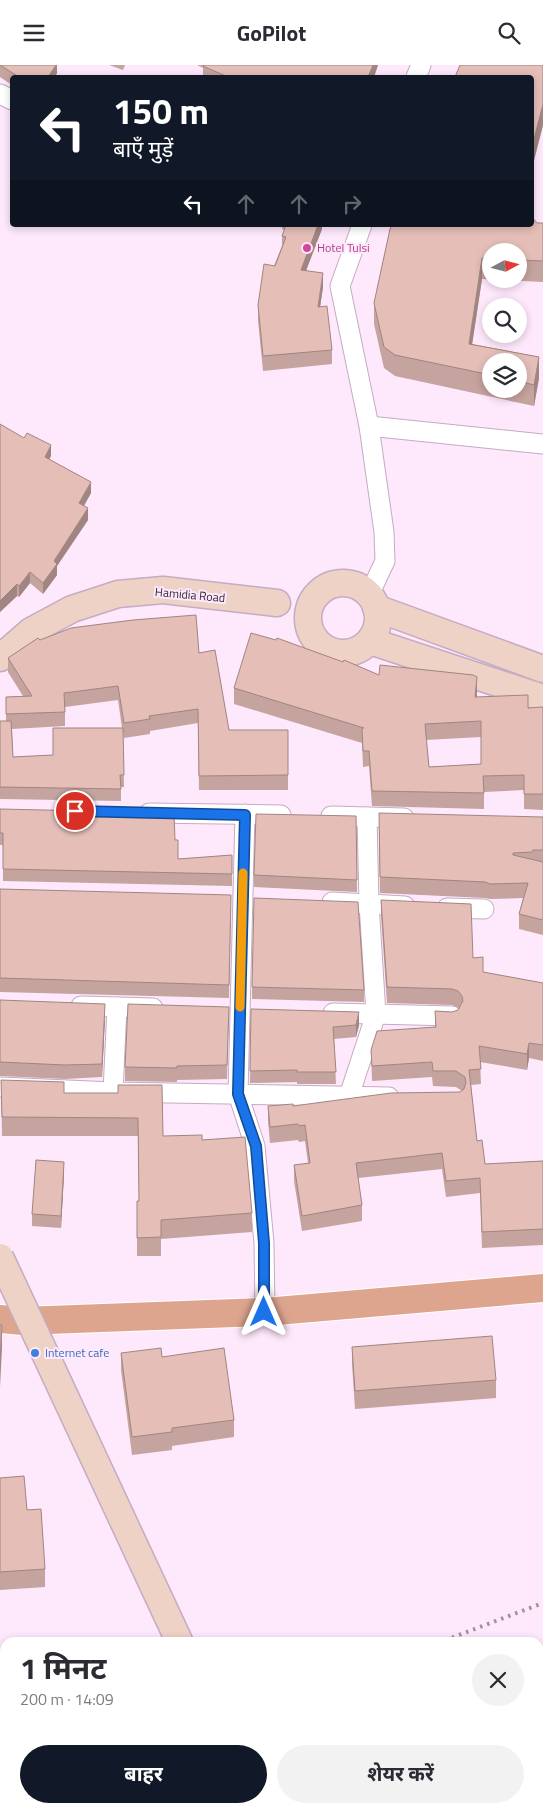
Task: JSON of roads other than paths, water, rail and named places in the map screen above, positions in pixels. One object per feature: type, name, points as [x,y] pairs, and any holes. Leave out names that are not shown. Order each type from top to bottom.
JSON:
[{"type":"main road","points":[[340,583],[359,587],[372,602],[378,620],[376,630],[364,647],[354,652],[333,652],[315,640],[310,630],[308,619],[314,598],[319,593],[340,583]]},
{"type":"main road","name":"Hamidia Road","points":[[0,658],[31,631],[72,609],[118,594],[163,590],[277,603]]},
{"type":"main road","points":[[277,603],[319,593]]},
{"type":"main road","points":[[372,602],[543,669]]},
{"type":"main road","points":[[277,603],[310,630]]},
{"type":"main road","points":[[370,641],[543,698]]},
{"type":"main road","points":[[0,1257],[177,1637]]},
{"type":"main road","points":[[0,1319],[32,1321],[264,1312],[543,1288]]},
{"type":"street","points":[[361,227],[340,286],[369,426],[384,532],[385,561],[372,602]]},
{"type":"street","points":[[369,426],[543,444]]},
{"type":"street","points":[[127,812],[426,818]]},
{"type":"street","points":[[245,815],[238,1094],[256,1146],[264,1243],[264,1312]]},
{"type":"street","points":[[349,1096],[376,1014],[369,904],[367,817]]},
{"type":"street","points":[[223,898],[262,899]]},
{"type":"street","points":[[311,901],[484,909]]},
{"type":"street","points":[[68,1005],[174,1009]]},
{"type":"street","points":[[113,1092],[117,1007]]},
{"type":"street","points":[[221,1010],[259,1011]]},
{"type":"street","points":[[318,1013],[452,1016]]},
{"type":"street","points":[[0,1087],[113,1092],[407,1097]]},
{"type":"railway","points":[[454,1637],[543,1603]]},
{"type":"place","name":"Hotel Tulsi","points":[[307,248]]},
{"type":"place","name":"Internet cafe","points":[[35,1353]]}]
